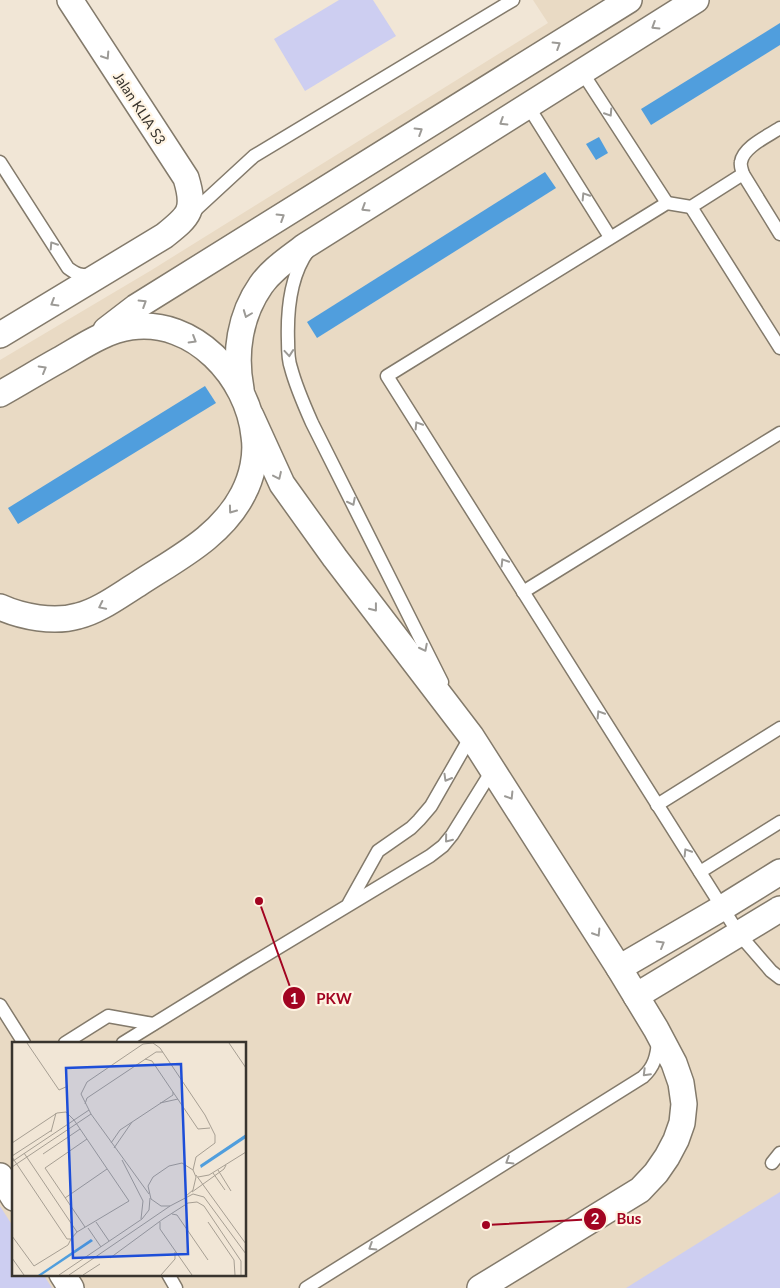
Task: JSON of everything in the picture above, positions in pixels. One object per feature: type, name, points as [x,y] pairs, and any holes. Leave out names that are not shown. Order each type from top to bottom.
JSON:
[{"type":"street","name":"Jalan KLIA S3","points":[[70,0],[186,178],[191,201],[190,210],[183,221]]},
{"type":"street","points":[[82,0],[83,11],[90,31]]},
{"type":"street","points":[[90,342],[136,308],[629,0]]},
{"type":"street","points":[[0,607],[18,614],[37,618],[78,616],[110,602],[201,543],[231,513],[243,494],[252,473],[255,454],[254,436],[238,374],[239,339],[251,304],[273,271],[305,246],[696,0]]},
{"type":"street","points":[[0,335],[164,236],[183,221]]},
{"type":"street","points":[[0,394],[90,342],[112,332],[132,327],[155,327],[173,331],[191,338],[217,358],[236,383],[282,484],[335,558],[468,730],[656,1029],[674,1063],[681,1083],[684,1104],[682,1123],[676,1140],[662,1165],[640,1190],[480,1288]]},
{"type":"street","points":[[619,968],[780,872]]},
{"type":"street","points":[[636,996],[780,909]]},
{"type":"street","points":[[0,1176],[12,1195]]},
{"type":"street","points":[[63,1276],[71,1288]]},
{"type":"lane","points":[[183,221],[254,156],[513,0]]},
{"type":"lane","points":[[582,72],[666,203]]},
{"type":"lane","points":[[528,106],[610,237]]},
{"type":"lane","points":[[780,128],[753,145],[743,154],[740,163],[743,174],[780,234]]},
{"type":"lane","points":[[0,162],[68,268],[74,273],[83,276],[104,273]]},
{"type":"lane","points":[[743,174],[691,207],[666,203],[387,376],[722,908],[739,934],[771,971],[780,978]]},
{"type":"lane","points":[[691,207],[780,348]]},
{"type":"lane","points":[[330,230],[305,255],[294,281],[288,312],[290,366],[312,423],[468,730],[431,806],[411,828],[378,851],[348,905]]},
{"type":"lane","points":[[523,592],[780,433]]},
{"type":"lane","points":[[658,805],[780,728]]},
{"type":"lane","points":[[125,1042],[414,866],[443,846],[461,822],[493,769]]},
{"type":"lane","points":[[700,872],[780,822]]},
{"type":"lane","points":[[0,1005],[23,1042]]},
{"type":"lane","points":[[67,1042],[108,1016],[153,1024]]},
{"type":"lane","points":[[306,1288],[643,1077],[655,1061],[658,1040],[656,1029]]},
{"type":"lane","points":[[169,1276],[176,1288]]},
{"type":"shaded area","points":[[533,0],[780,0],[780,1288],[0,1288],[0,360],[150,271],[548,23]]},
{"type":"water","points":[[780,23],[780,45],[651,125],[641,109]]},
{"type":"water","points":[[599,137],[608,153],[596,160],[586,144]]},
{"type":"water","points":[[545,172],[556,188],[317,338],[307,322]]},
{"type":"water","points":[[205,386],[216,403],[18,524],[8,508]]},
{"type":"building","points":[[339,0],[373,0],[396,36],[305,91],[274,39]]},
{"type":"building","points":[[780,1192],[780,1288],[626,1288]]},
{"type":"building","points":[[0,1206],[12,1225],[12,1276],[44,1276],[52,1288],[0,1288]]},
{"type":"place","name":"PKW","points":[[259,901]]},
{"type":"place","name":"Bus","points":[[486,1225]]}]
